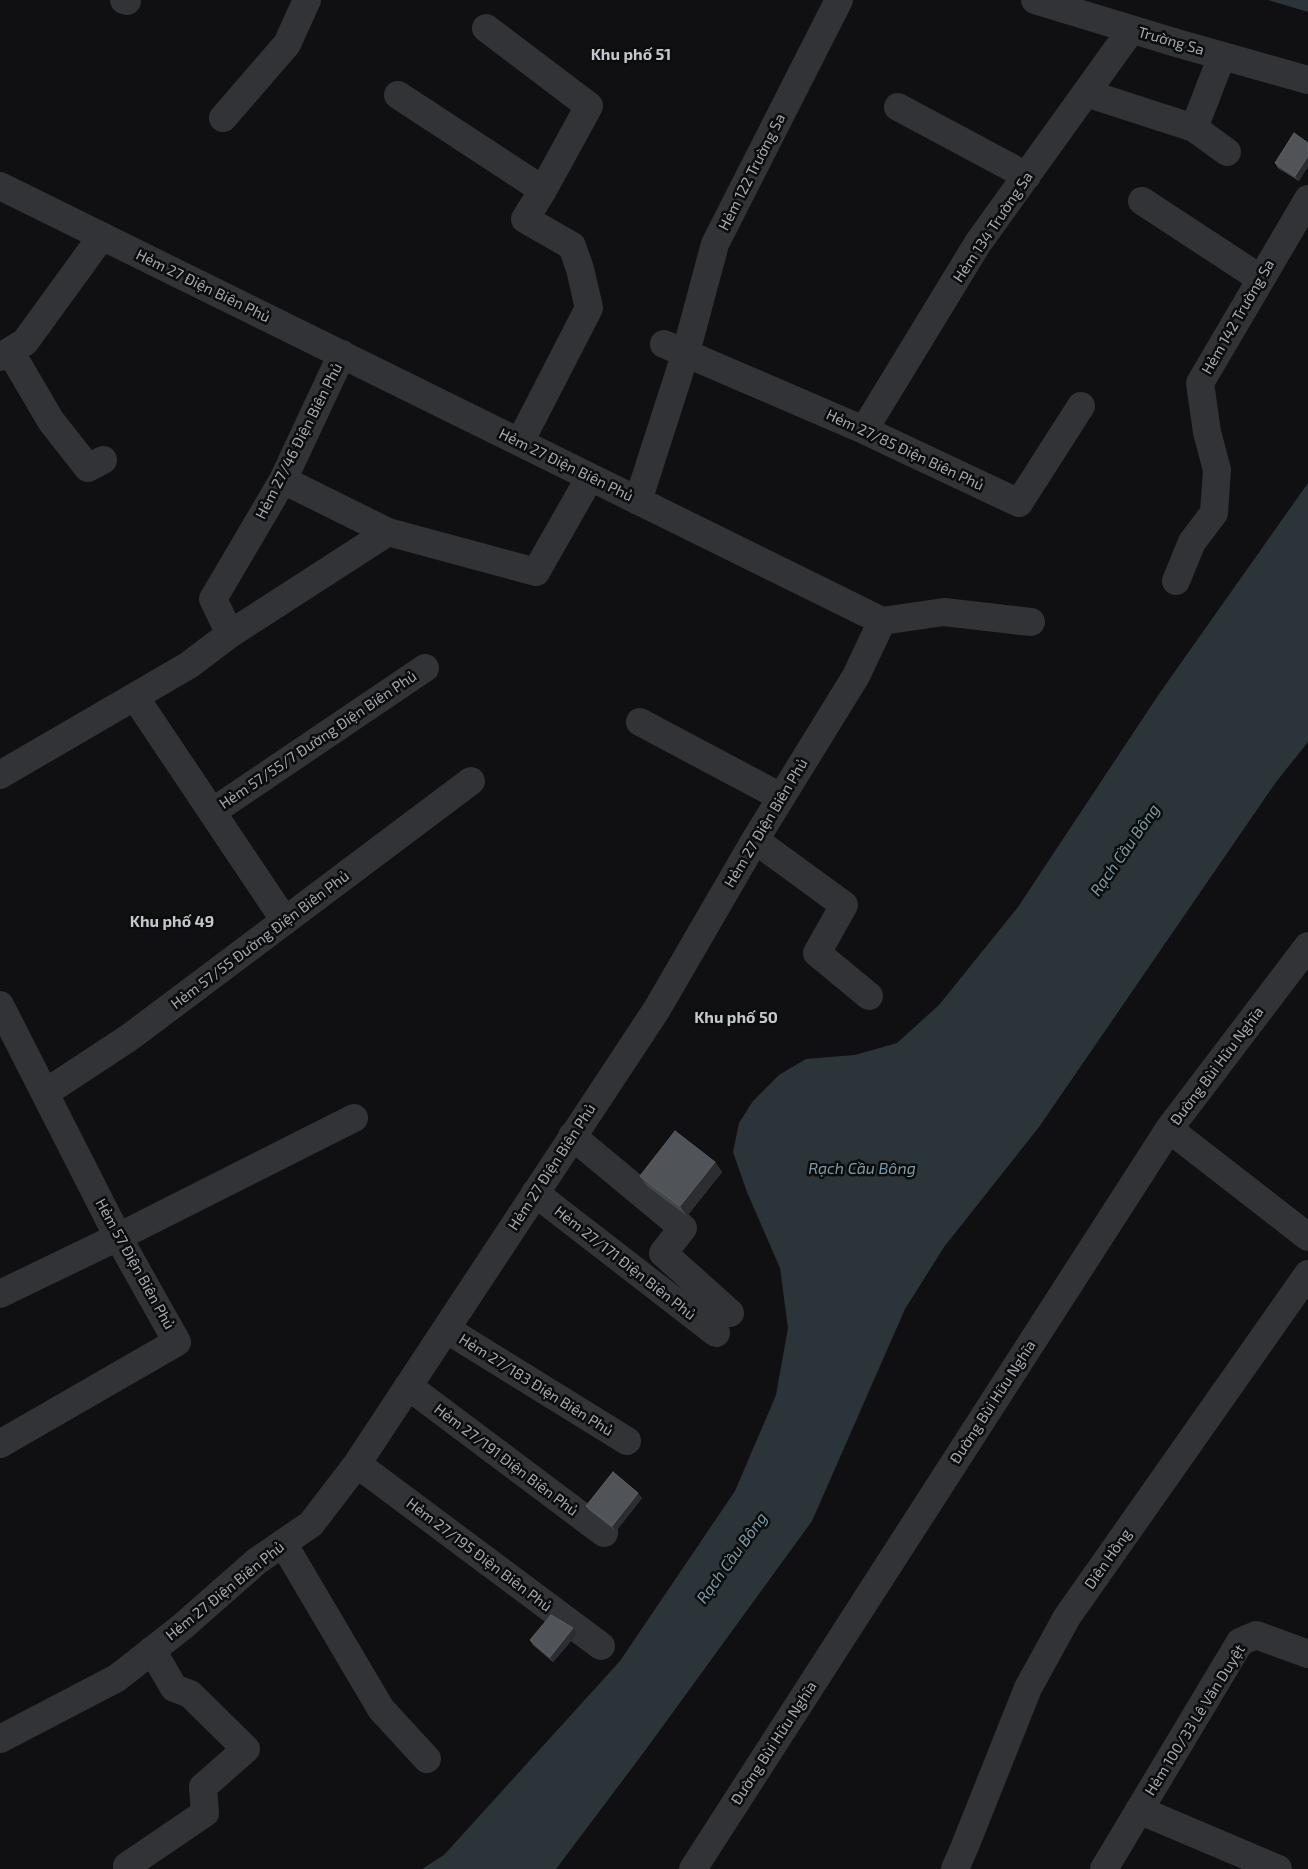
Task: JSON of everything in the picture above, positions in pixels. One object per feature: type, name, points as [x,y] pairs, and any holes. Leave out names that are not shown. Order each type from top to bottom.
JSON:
[{"type":"street","points":[[223,118],[287,44],[307,0]]},
{"type":"street","name":"Hẻm 122 Trường Sa","points":[[675,348],[715,244],[839,0]]},
{"type":"street","name":"Trường Sa","points":[[1035,0],[1131,30],[1308,80]]},
{"type":"street","points":[[486,28],[589,106],[525,219],[572,246],[590,308],[520,442]]},
{"type":"street","name":"Hẻm 134 Trường Sa","points":[[864,430],[978,243],[1131,30]]},
{"type":"street","points":[[1194,128],[1222,56]]},
{"type":"street","points":[[1086,93],[1194,128],[1227,152]]},
{"type":"street","points":[[398,95],[543,190]]},
{"type":"street","points":[[898,107],[1027,176]]},
{"type":"street","name":"Hẻm 27 Điện Biên Phủ","points":[[0,186],[882,621],[856,676],[755,840],[656,1008],[357,1464],[311,1524],[257,1562],[117,1678],[0,1739]]},
{"type":"street","name":"Hẻm 142 Trường Sa","points":[[1176,581],[1192,542],[1214,513],[1217,470],[1207,432],[1200,383],[1308,199]]},
{"type":"street","points":[[1142,201],[1261,279]]},
{"type":"street","points":[[102,236],[25,342],[5,354],[51,420],[88,468],[103,460]]},
{"type":"street","points":[[638,500],[675,348]]},
{"type":"street","name":"Hẻm 27/85 Điện Biên Phủ","points":[[675,348],[864,430],[1019,503],[1081,406]]},
{"type":"street","name":"Hẻm 27/46 Điện Biên Phủ","points":[[230,634],[213,599],[283,480],[342,354]]},
{"type":"street","points":[[283,480],[388,532],[536,572],[590,477]]},
{"type":"street","points":[[0,775],[189,665],[230,634],[388,532]]},
{"type":"street","points":[[882,621],[944,612],[1031,622]]},
{"type":"street","name":"Hẻm 57/55/7 Đường Điện Biên Phủ","points":[[212,812],[424,668]]},
{"type":"street","points":[[135,696],[284,922]]},
{"type":"street","points":[[640,722],[781,797]]},
{"type":"street","name":"Hẻm 57/55 Đường Điện Biên Phủ","points":[[45,1092],[130,1037],[471,781]]},
{"type":"street","points":[[755,840],[844,905],[817,954],[869,996]]},
{"type":"street","name":"Đường Bùi Hữu Nghĩa","points":[[693,1869],[1169,1129],[1308,946]]},
{"type":"street","name":"Hẻm 57 Điện Biên Phủ","points":[[0,1444],[177,1342],[118,1237],[45,1092],[1,1010]]},
{"type":"street","points":[[0,1294],[354,1118]]},
{"type":"street","points":[[1169,1129],[1308,1237]]},
{"type":"street","name":"Hẻm 27/171 Điện Biên Phủ","points":[[535,1193],[723,1323],[663,1253],[683,1228],[572,1136]]},
{"type":"street","name":"Diên Hồng","points":[[954,1869],[966,1846],[1028,1688],[1067,1617],[1308,1274]]},
{"type":"street","name":"Hẻm 27/183 Điện Biên Phủ","points":[[446,1329],[627,1441]]},
{"type":"street","name":"Hẻm 27/191 Điện Biên Phủ","points":[[408,1386],[604,1533]]},
{"type":"street","name":"Hẻm 27/195 Điện Biên Phủ","points":[[357,1464],[601,1646]]},
{"type":"street","points":[[283,1543],[381,1709],[427,1759]]},
{"type":"street","name":"Hẻm 100/33 Lê Văn Duyệt","points":[[1104,1869],[1240,1642],[1256,1635],[1308,1654]]},
{"type":"street","points":[[127,1866],[205,1813],[203,1787],[246,1749],[190,1694],[174,1688],[152,1650]]},
{"type":"street","points":[[1139,1810],[1278,1869]]},
{"type":"water","points":[[1268,0],[1308,0],[1308,12]]},
{"type":"water","name":"Rạch Cầu Bông","points":[[1308,483],[1308,742],[1276,782],[1039,1127],[944,1247],[905,1309],[812,1521],[644,1752],[556,1869],[422,1869],[444,1855],[620,1661],[735,1491],[776,1395],[788,1328],[780,1268],[747,1192],[733,1152],[739,1123],[753,1101],[779,1075],[806,1059],[855,1055],[897,1043],[939,1005],[1018,907],[1159,694]]},
{"type":"building","points":[[1294,133],[1308,143],[1308,156],[1295,176],[1275,163]]},
{"type":"building","points":[[675,1131],[715,1162],[680,1206],[640,1176]]},
{"type":"building","points":[[613,1472],[638,1493],[612,1526],[586,1506]]},
{"type":"building","points":[[551,1615],[573,1628],[550,1657],[530,1640]]},
{"type":"district","name":"Khu phố 51","points":[[631,55]]},
{"type":"district","name":"Khu phố 49","points":[[172,922]]},
{"type":"district","name":"Khu phố 50","points":[[736,1018]]}]
